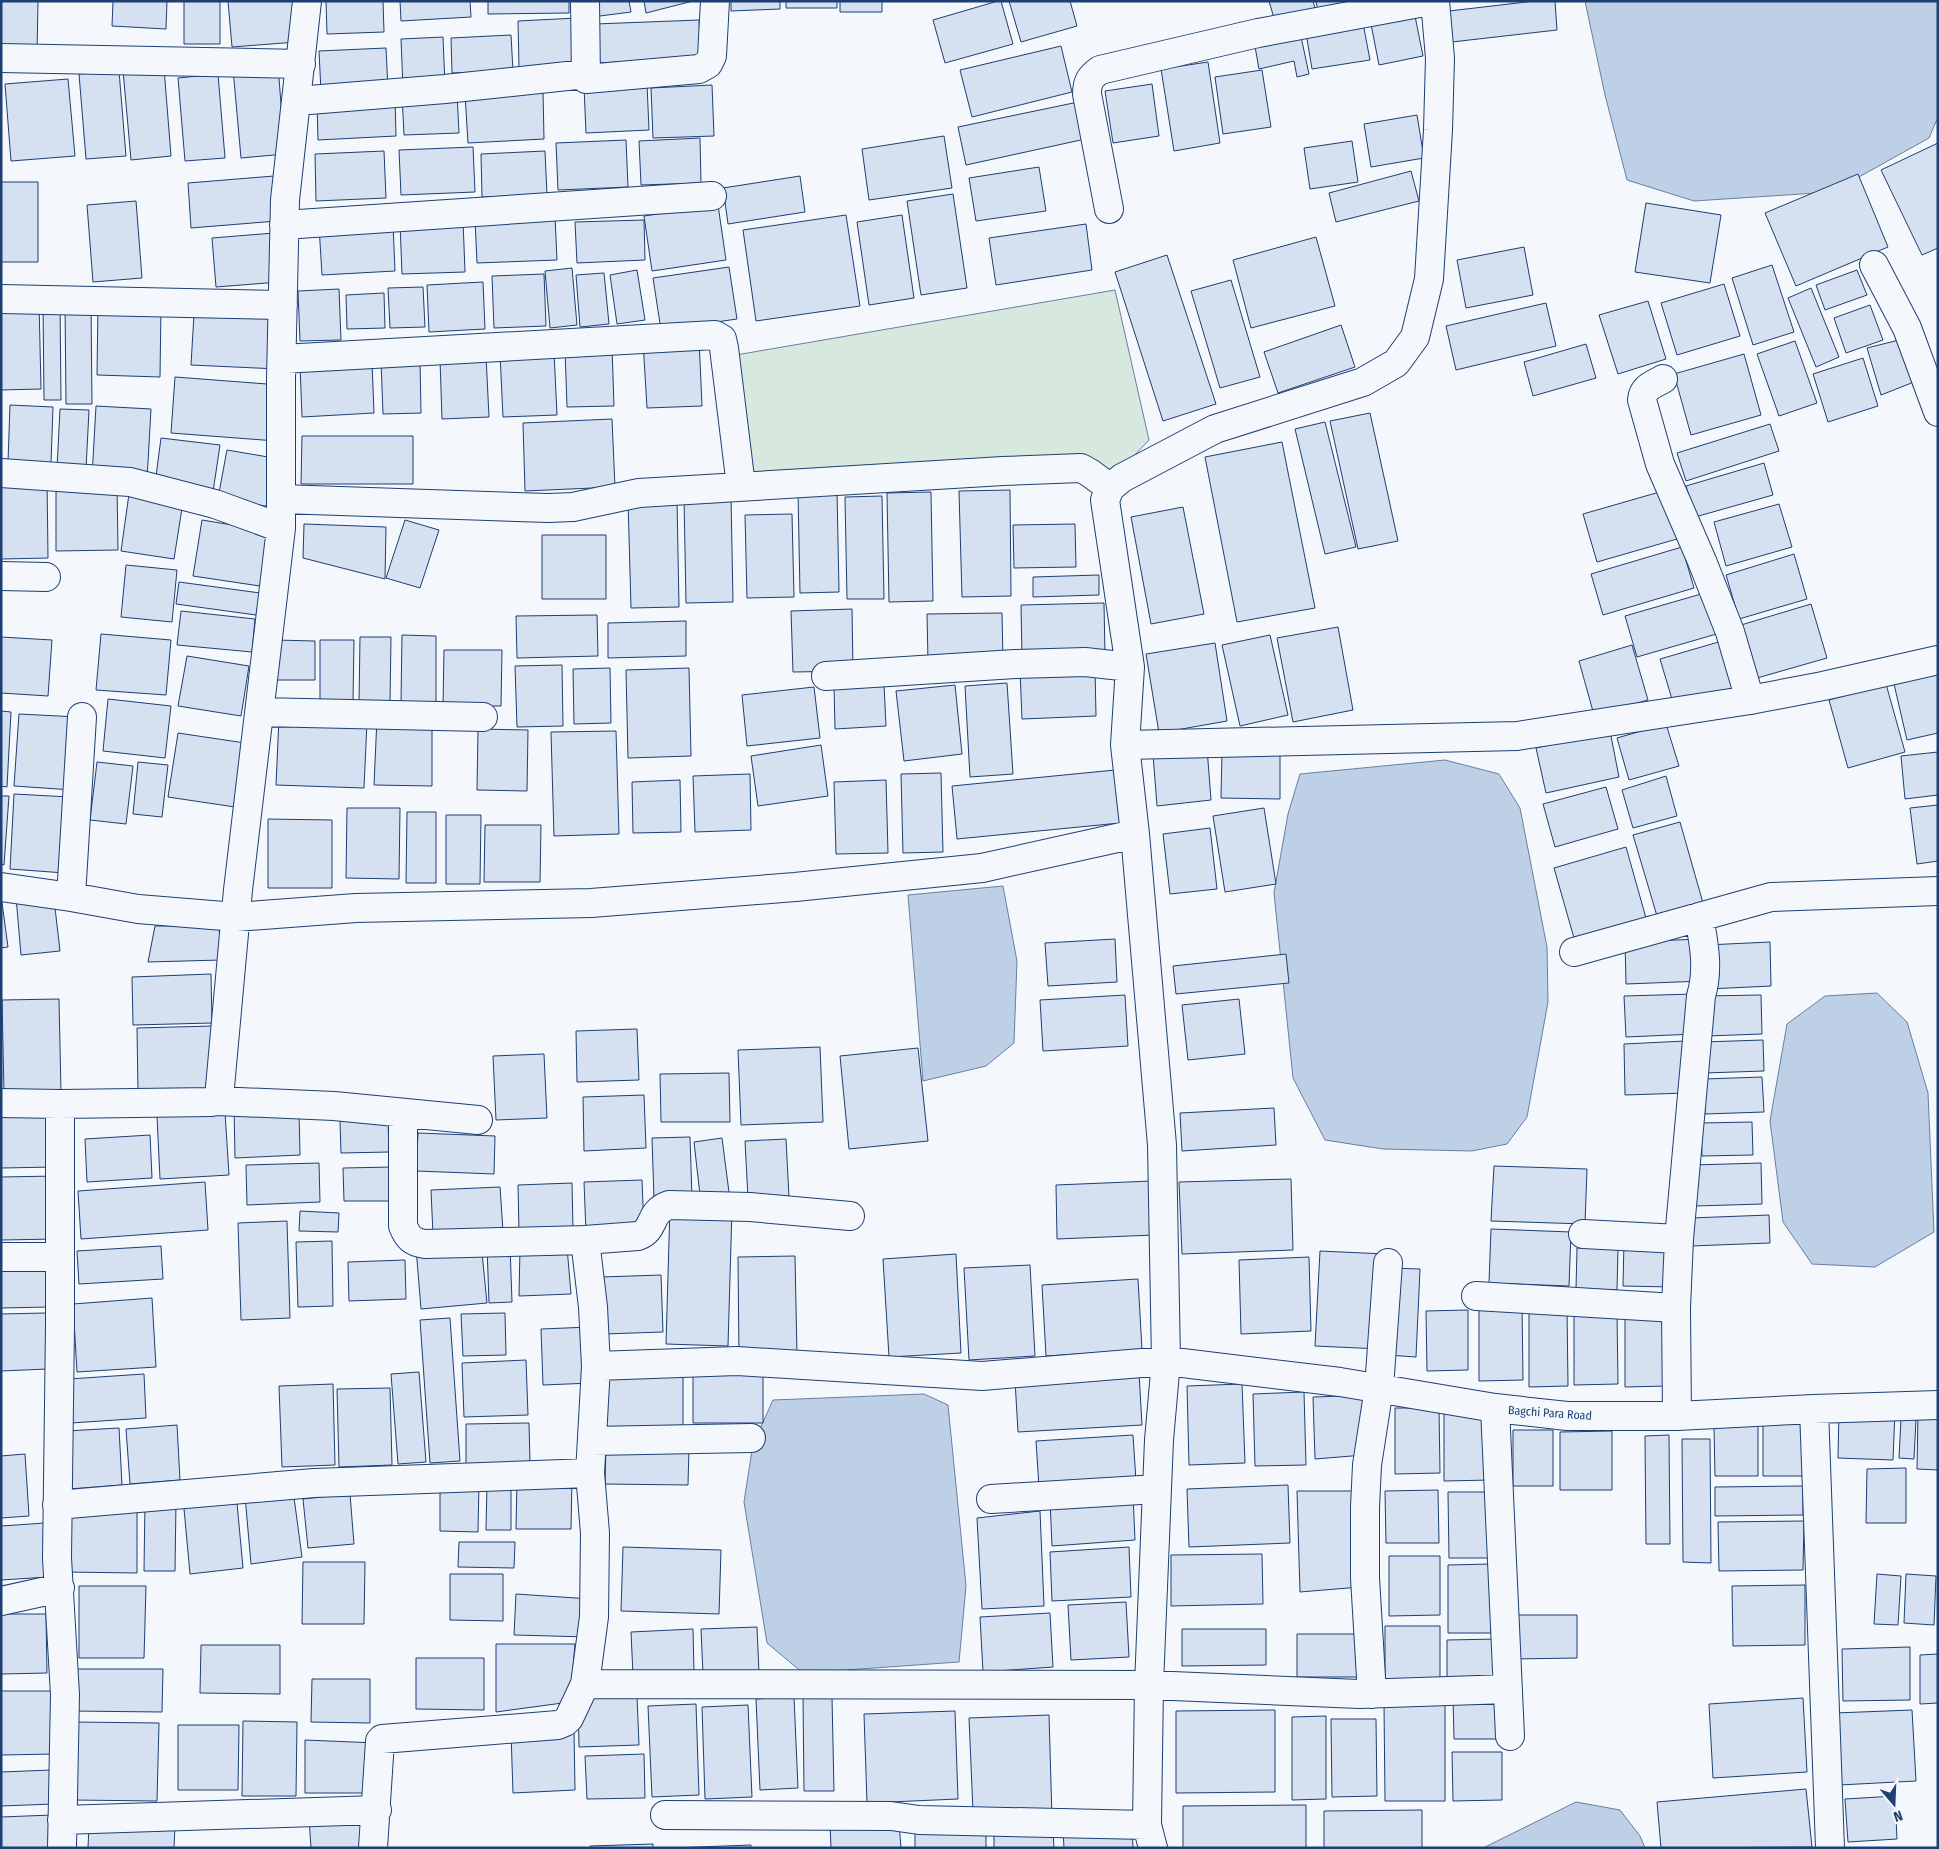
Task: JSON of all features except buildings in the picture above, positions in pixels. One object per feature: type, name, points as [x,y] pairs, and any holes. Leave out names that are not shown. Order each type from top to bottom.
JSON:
[{"type":"street","points":[[216,1101],[219,1098],[236,917],[281,528],[285,200],[307,1]]},
{"type":"street","points":[[585,1],[586,79],[700,69],[708,64],[712,56],[715,1]]},
{"type":"street","points":[[1109,209],[1087,94],[1087,85],[1092,76],[1100,70],[1258,33],[1430,1]]},
{"type":"street","points":[[665,1814],[891,1816],[919,1820],[1150,1836],[1149,1685],[1157,1489],[1166,1361],[1162,1145],[1135,834],[1125,745],[1130,667],[1105,500],[1110,488],[1122,478],[1215,429],[1363,382],[1396,363],[1415,337],[1429,279],[1438,130],[1440,58],[1434,1]]},
{"type":"street","points":[[1,58],[301,64]]},
{"type":"street","points":[[297,100],[445,89],[586,74]]},
{"type":"street","points":[[284,225],[712,196]]},
{"type":"street","points":[[1874,265],[1907,328],[1938,412]]},
{"type":"street","points":[[1,299],[283,305]]},
{"type":"street","points":[[282,359],[715,335],[722,339],[724,348],[741,486]]},
{"type":"street","points":[[1663,380],[1646,388],[1642,400],[1660,464],[1730,632],[1750,700]]},
{"type":"street","points":[[281,498],[548,508],[573,507],[639,493],[1081,468],[1110,488]]},
{"type":"street","points":[[1,473],[130,482],[215,504],[281,528]]},
{"type":"street","points":[[1,576],[46,577]]},
{"type":"street","points":[[1125,745],[1517,736],[1750,700],[1938,660]]},
{"type":"street","points":[[826,676],[1016,664],[1085,662],[1130,667]]},
{"type":"street","points":[[260,712],[483,717]]},
{"type":"street","points":[[71,897],[82,717]]},
{"type":"street","points":[[1,887],[138,909],[236,917],[356,908],[591,903],[796,887],[982,868],[1135,834]]},
{"type":"street","points":[[1574,952],[1771,897],[1938,891]]},
{"type":"street","points":[[1677,1416],[1676,1308],[1679,1239],[1701,996],[1706,982],[1704,947],[1699,917]]},
{"type":"street","points":[[1,1103],[60,1104],[216,1101],[334,1106],[478,1120]]},
{"type":"street","points":[[60,1104],[57,1558],[64,1695],[62,1848]]},
{"type":"street","points":[[403,1113],[403,1226],[406,1235],[414,1242],[425,1244],[585,1240],[638,1236],[644,1234],[649,1229],[654,1216],[660,1208],[669,1205],[750,1207],[850,1216]]},
{"type":"street","points":[[1582,1234],[1679,1239]]},
{"type":"street","points":[[373,1848],[377,1810],[380,1741],[384,1738],[558,1725],[569,1718],[585,1684],[594,1617],[595,1533],[590,1473],[596,1366],[593,1307],[585,1240]]},
{"type":"street","points":[[1,1257],[59,1258]]},
{"type":"street","points":[[1372,1694],[1366,1578],[1365,1507],[1367,1465],[1379,1388],[1388,1263]]},
{"type":"street","points":[[1476,1296],[1676,1308]]},
{"type":"street","name":"Bagchi Para Road","points":[[596,1366],[737,1361],[982,1376],[1166,1361],[1379,1388],[1495,1408],[1568,1416],[1677,1416],[1938,1405]]},
{"type":"street","points":[[1495,1408],[1510,1736]]},
{"type":"street","points":[[1814,1409],[1830,1848]]},
{"type":"street","points":[[592,1441],[751,1438]]},
{"type":"street","points":[[57,1505],[314,1483],[590,1473]]},
{"type":"street","points":[[991,1499],[1157,1489]]},
{"type":"street","points":[[1,1601],[60,1588]]},
{"type":"street","points":[[585,1684],[1149,1685],[1372,1694],[1508,1689]]},
{"type":"street","points":[[62,1820],[377,1810]]},
{"type":"shaded area","points":[[1115,290],[1149,440],[1113,478],[752,493],[730,356]]},
{"type":"water","points":[[1585,1],[1938,1],[1938,117],[1929,138],[1832,192],[1694,201],[1627,180],[1605,95]]},
{"type":"water","points":[[1445,760],[1499,774],[1520,808],[1547,947],[1548,1002],[1527,1117],[1507,1144],[1472,1151],[1383,1149],[1325,1140],[1293,1078],[1274,893],[1288,814],[1300,774]]},
{"type":"water","points":[[1003,886],[1017,961],[1014,1043],[986,1066],[923,1081],[908,895]]},
{"type":"water","points":[[1877,993],[1907,1022],[1928,1093],[1934,1232],[1875,1267],[1812,1264],[1783,1222],[1770,1121],[1787,1024],[1825,996]]},
{"type":"water","points":[[924,1394],[948,1405],[966,1586],[959,1662],[803,1673],[767,1643],[744,1502],[753,1444],[773,1400]]},
{"type":"water","points":[[1576,1802],[1620,1810],[1640,1836],[1645,1848],[1483,1848]]}]
